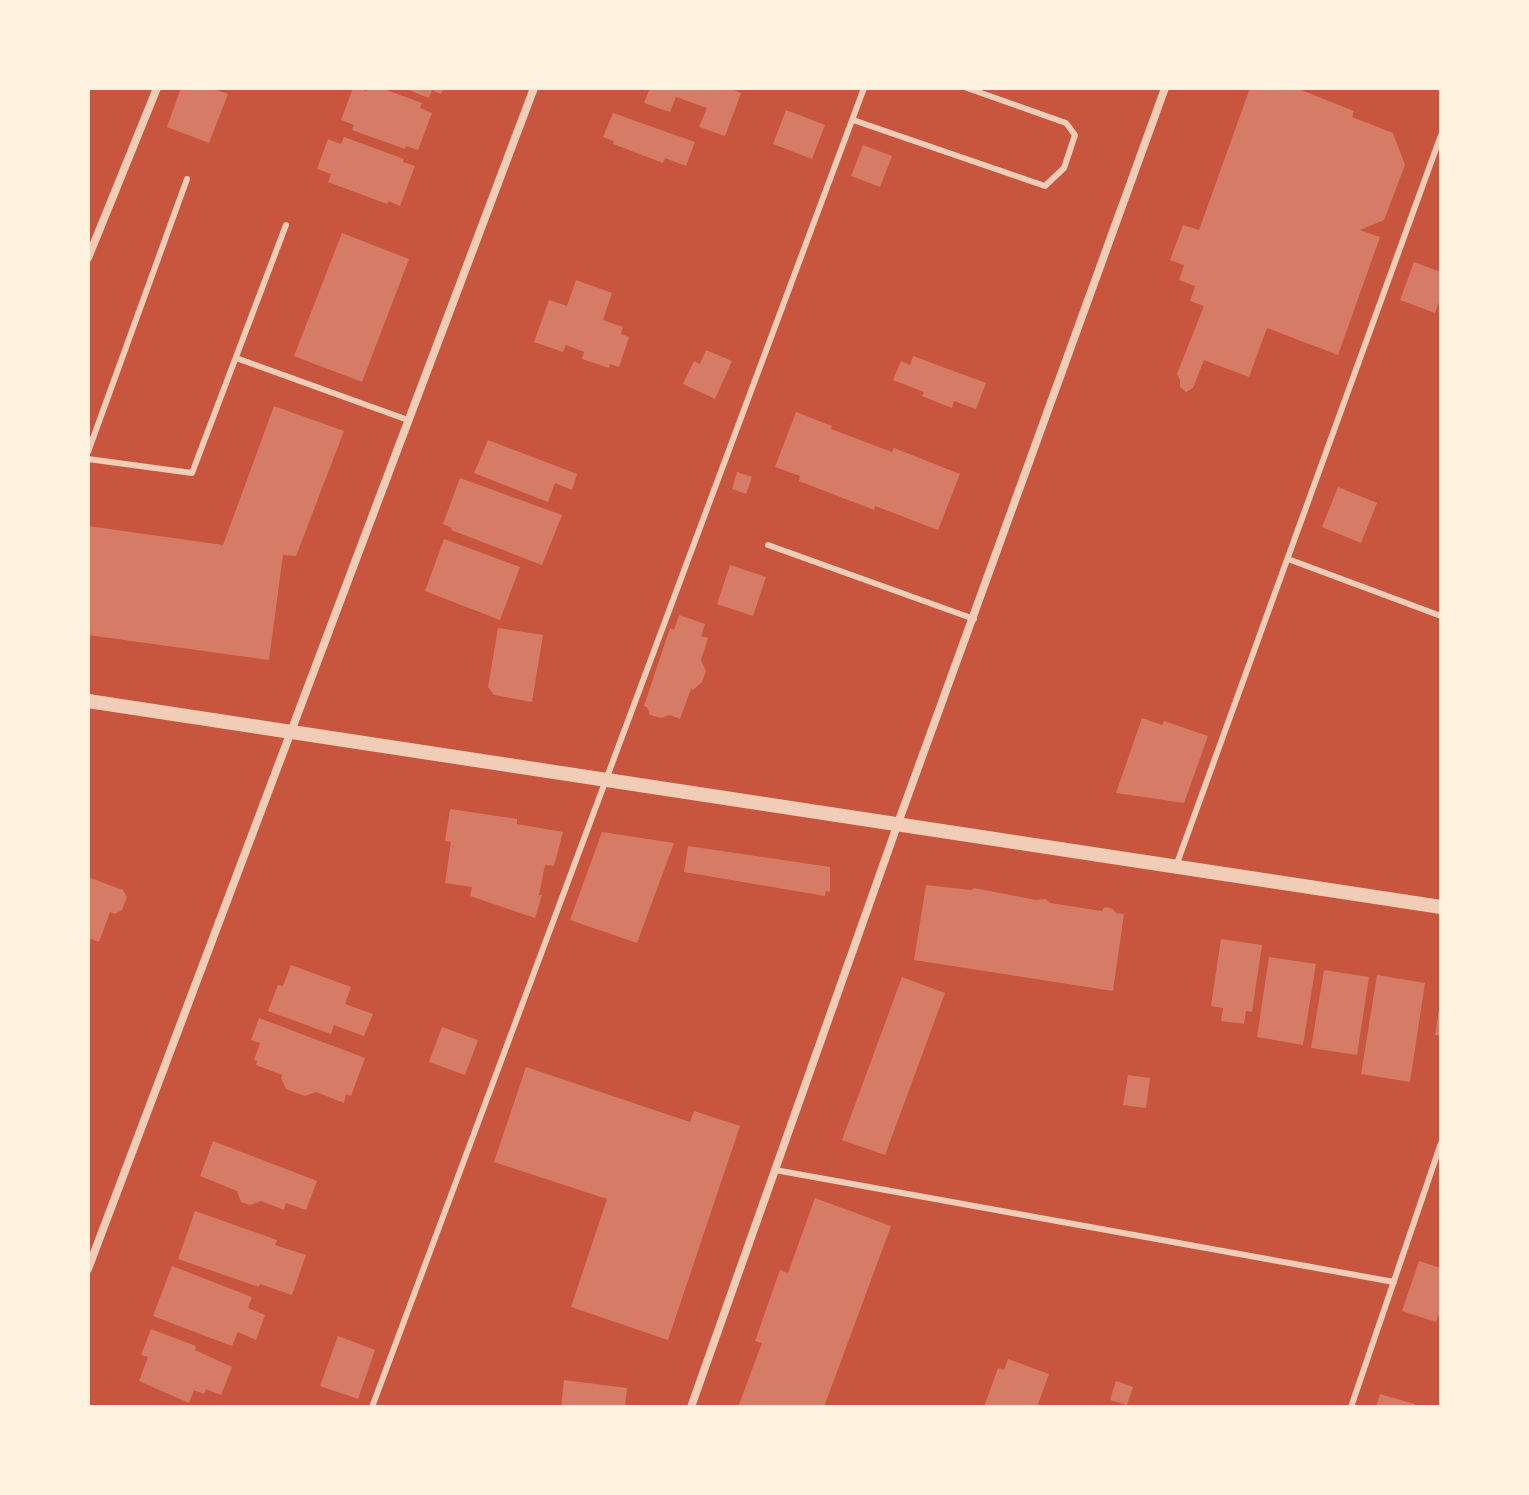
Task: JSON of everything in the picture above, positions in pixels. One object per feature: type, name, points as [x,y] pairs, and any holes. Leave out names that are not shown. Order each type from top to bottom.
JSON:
[{"type":"street","points":[[88,258],[157,88]]},
{"type":"street","points":[[88,1269],[534,88]]},
{"type":"street","points":[[691,1407],[898,823],[1165,88]]},
{"type":"street","points":[[88,701],[1441,907]]},
{"type":"lane","points":[[372,1407],[864,88]]},
{"type":"lane","points":[[853,120],[1045,186],[1064,168],[1075,135],[1066,123],[967,88]]},
{"type":"lane","points":[[1176,866],[1441,135]]},
{"type":"lane","points":[[88,452],[187,179]]},
{"type":"lane","points":[[88,459],[192,473],[286,225]]},
{"type":"lane","points":[[236,358],[408,420]]},
{"type":"lane","points":[[768,545],[974,619]]},
{"type":"lane","points":[[1288,559],[1441,616]]},
{"type":"lane","points":[[1351,1407],[1441,1143]]},
{"type":"lane","points":[[775,1170],[1394,1282]]},
{"type":"building","points":[[181,88],[211,88],[228,94],[209,143],[167,127]]},
{"type":"building","points":[[353,88],[367,91],[368,88],[381,88],[422,103],[420,108],[432,113],[418,150],[406,146],[405,149],[352,130],[354,125],[341,120]]},
{"type":"building","points":[[403,88],[444,88],[441,94],[432,90],[429,98]]},
{"type":"building","points":[[650,88],[728,88],[741,93],[725,136],[699,127],[707,108],[676,97],[670,112],[644,103]]},
{"type":"building","points":[[1250,88],[1296,88],[1354,111],[1352,117],[1393,133],[1405,165],[1384,220],[1360,230],[1380,237],[1338,355],[1267,328],[1249,377],[1204,360],[1193,388],[1186,392],[1180,387],[1177,374],[1204,306],[1190,301],[1195,286],[1179,280],[1184,265],[1170,260],[1183,225],[1199,230]]},
{"type":"building","points":[[786,110],[825,125],[812,159],[773,144]]},
{"type":"building","points":[[613,113],[695,142],[686,166],[665,158],[663,163],[613,144],[614,141],[603,137]]},
{"type":"building","points":[[344,137],[415,166],[400,206],[328,182],[331,174],[317,169],[328,139],[341,144]]},
{"type":"building","points":[[863,145],[892,156],[880,187],[851,176]]},
{"type":"building","points":[[342,233],[409,259],[362,382],[294,356]]},
{"type":"building","points":[[1414,262],[1441,272],[1441,296],[1435,313],[1400,300]]},
{"type":"building","points":[[576,280],[612,293],[603,320],[623,327],[621,334],[629,337],[619,367],[610,364],[609,368],[582,359],[584,352],[566,345],[563,352],[534,342],[549,300],[567,306]]},
{"type":"building","points":[[706,350],[732,361],[715,399],[683,384],[694,361],[700,364]]},
{"type":"building","points":[[913,356],[986,383],[976,409],[954,401],[952,408],[922,396],[924,392],[893,380],[901,361],[910,365]]},
{"type":"building","points":[[274,406],[344,431],[296,556],[283,555],[269,660],[88,635],[88,526],[223,545]]},
{"type":"building","points":[[796,412],[832,426],[831,429],[892,452],[894,448],[960,474],[938,530],[875,506],[874,510],[799,481],[800,476],[775,467]]},
{"type":"building","points":[[488,440],[577,474],[572,490],[555,483],[548,502],[474,473]]},
{"type":"building","points":[[737,472],[752,477],[746,494],[732,489]]},
{"type":"building","points":[[460,478],[562,515],[542,565],[451,530],[443,524]]},
{"type":"building","points":[[1338,487],[1377,503],[1361,543],[1322,527]]},
{"type":"building","points":[[444,539],[520,567],[500,620],[425,591]]},
{"type":"building","points":[[730,565],[766,577],[753,616],[717,604]]},
{"type":"building","points":[[679,615],[705,624],[701,636],[708,638],[701,660],[706,671],[702,682],[691,689],[680,719],[670,715],[661,718],[650,715],[644,706],[670,628],[674,630]]},
{"type":"building","points":[[498,628],[543,635],[532,702],[494,695],[488,687]]},
{"type":"building","points":[[1142,718],[1162,725],[1164,721],[1208,736],[1184,803],[1116,793]]},
{"type":"building","points":[[450,809],[517,819],[517,824],[563,832],[554,866],[545,865],[539,895],[542,895],[535,918],[470,896],[472,887],[445,883],[451,842],[445,841]]},
{"type":"building","points":[[602,832],[674,843],[637,943],[570,920]]},
{"type":"building","points":[[688,846],[830,867],[830,892],[826,891],[825,896],[684,872]]},
{"type":"building","points":[[88,877],[123,890],[127,897],[122,910],[115,914],[110,912],[99,942],[88,938]]},
{"type":"building","points":[[926,885],[974,888],[1102,911],[1105,907],[1124,914],[1113,991],[914,960]]},
{"type":"building","points":[[1221,939],[1262,945],[1252,1012],[1246,1011],[1244,1024],[1221,1021],[1223,1008],[1211,1006]]},
{"type":"building","points":[[1269,957],[1316,964],[1303,1045],[1257,1037]]},
{"type":"building","points":[[291,965],[351,987],[345,1004],[373,1014],[364,1036],[334,1025],[331,1034],[268,1011],[278,985],[283,986]]},
{"type":"building","points":[[1324,970],[1369,977],[1357,1055],[1311,1048]]},
{"type":"building","points":[[1377,975],[1425,983],[1410,1082],[1361,1074]]},
{"type":"building","points":[[902,977],[945,993],[885,1155],[842,1140]]},
{"type":"building","points":[[1441,1010],[1441,1036],[1435,1035]]},
{"type":"building","points":[[259,1018],[365,1058],[351,1096],[346,1094],[344,1103],[316,1092],[305,1096],[286,1089],[282,1075],[256,1065],[257,1061],[254,1060],[260,1043],[251,1040]]},
{"type":"building","points":[[442,1027],[478,1040],[465,1075],[429,1062]]},
{"type":"building","points":[[526,1067],[690,1122],[694,1111],[740,1126],[668,1340],[571,1307],[607,1199],[494,1162]]},
{"type":"building","points":[[1128,1075],[1150,1078],[1146,1108],[1123,1105]]},
{"type":"building","points":[[213,1141],[317,1181],[306,1210],[286,1203],[284,1210],[261,1201],[250,1205],[241,1202],[237,1191],[200,1176]]},
{"type":"building","points":[[815,1198],[891,1226],[824,1407],[738,1407],[762,1343],[755,1341],[780,1270],[788,1273]]},
{"type":"building","points":[[195,1211],[277,1240],[275,1245],[306,1255],[292,1295],[178,1259]]},
{"type":"building","points":[[1419,1261],[1441,1268],[1441,1308],[1436,1322],[1402,1311]]},
{"type":"building","points":[[172,1266],[252,1297],[248,1308],[265,1315],[256,1340],[238,1332],[232,1346],[153,1316]]},
{"type":"building","points":[[151,1329],[196,1346],[195,1350],[232,1367],[221,1395],[206,1389],[204,1394],[194,1390],[189,1403],[139,1381],[148,1357],[141,1355]]},
{"type":"building","points":[[338,1336],[375,1350],[358,1399],[320,1386]]},
{"type":"building","points":[[1008,1359],[1049,1374],[1037,1407],[984,1407],[998,1368],[1004,1370]]},
{"type":"building","points":[[564,1380],[627,1388],[625,1407],[561,1407]]},
{"type":"building","points":[[1116,1381],[1133,1387],[1127,1405],[1110,1400]]},
{"type":"building","points":[[1380,1394],[1415,1404],[1414,1407],[1376,1407]]}]
